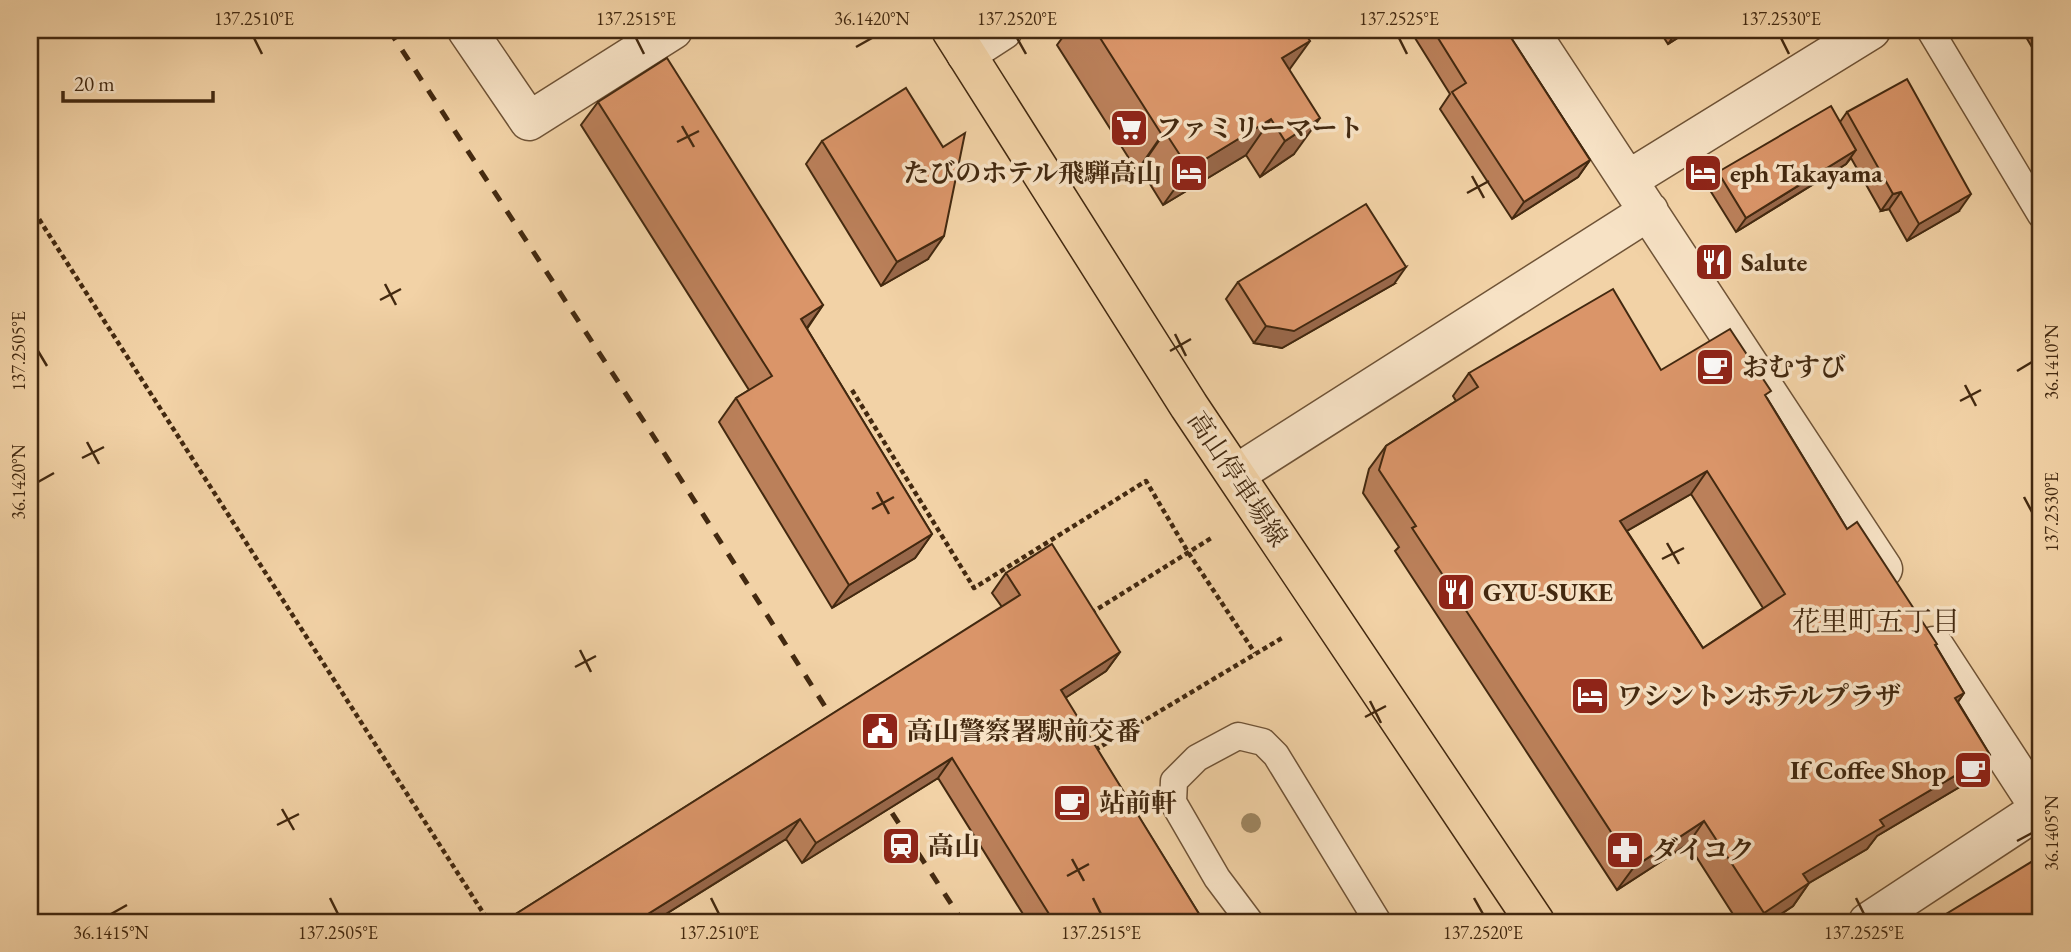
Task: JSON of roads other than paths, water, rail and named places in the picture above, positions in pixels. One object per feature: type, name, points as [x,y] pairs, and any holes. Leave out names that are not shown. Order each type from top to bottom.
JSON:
[{"type":"main road","name":"高山停車場線","points":[[958,42],[1189,406],[1535,922]]},
{"type":"street","points":[[467,30],[529,121],[673,30]]},
{"type":"street","points":[[958,42],[1003,30]]},
{"type":"street","points":[[1530,30],[2041,809],[1868,922]]},
{"type":"street","points":[[1629,180],[1871,30]]},
{"type":"street","points":[[1236,474],[1649,212]]},
{"type":"lane","points":[[1930,30],[2041,215]]},
{"type":"lane","points":[[1250,922],[1217,878],[1173,802],[1174,781],[1197,758],[1238,736],[1263,743],[1276,755],[1378,922]]},
{"type":"railway","points":[[389,30],[652,434],[840,730]]},
{"type":"railway","points":[[879,793],[963,922]]},
{"type":"place","name":"ファミリーマート","points":[[1129,128]]},
{"type":"place","name":"たびのホテル飛騨高山","points":[[1189,173]]},
{"type":"place","name":"eph Takayama","points":[[1703,173]]},
{"type":"place","name":"Salute","points":[[1714,262]]},
{"type":"place","name":"おむすび","points":[[1715,367]]},
{"type":"place","name":"GYU-SUKE","points":[[1456,592]]},
{"type":"place","name":"ワシントンホテルプラザ","points":[[1590,696]]},
{"type":"place","name":"高山警察署駅前交番","points":[[880,731]]},
{"type":"place","name":"If Coffee Shop","points":[[1973,770]]},
{"type":"place","name":"站前軒","points":[[1072,803]]},
{"type":"place","name":"高山","points":[[901,846]]},
{"type":"place","name":"ダイコク","points":[[1625,850]]},
{"type":"district","name":"花里町五丁目","points":[[1876,621]]}]
